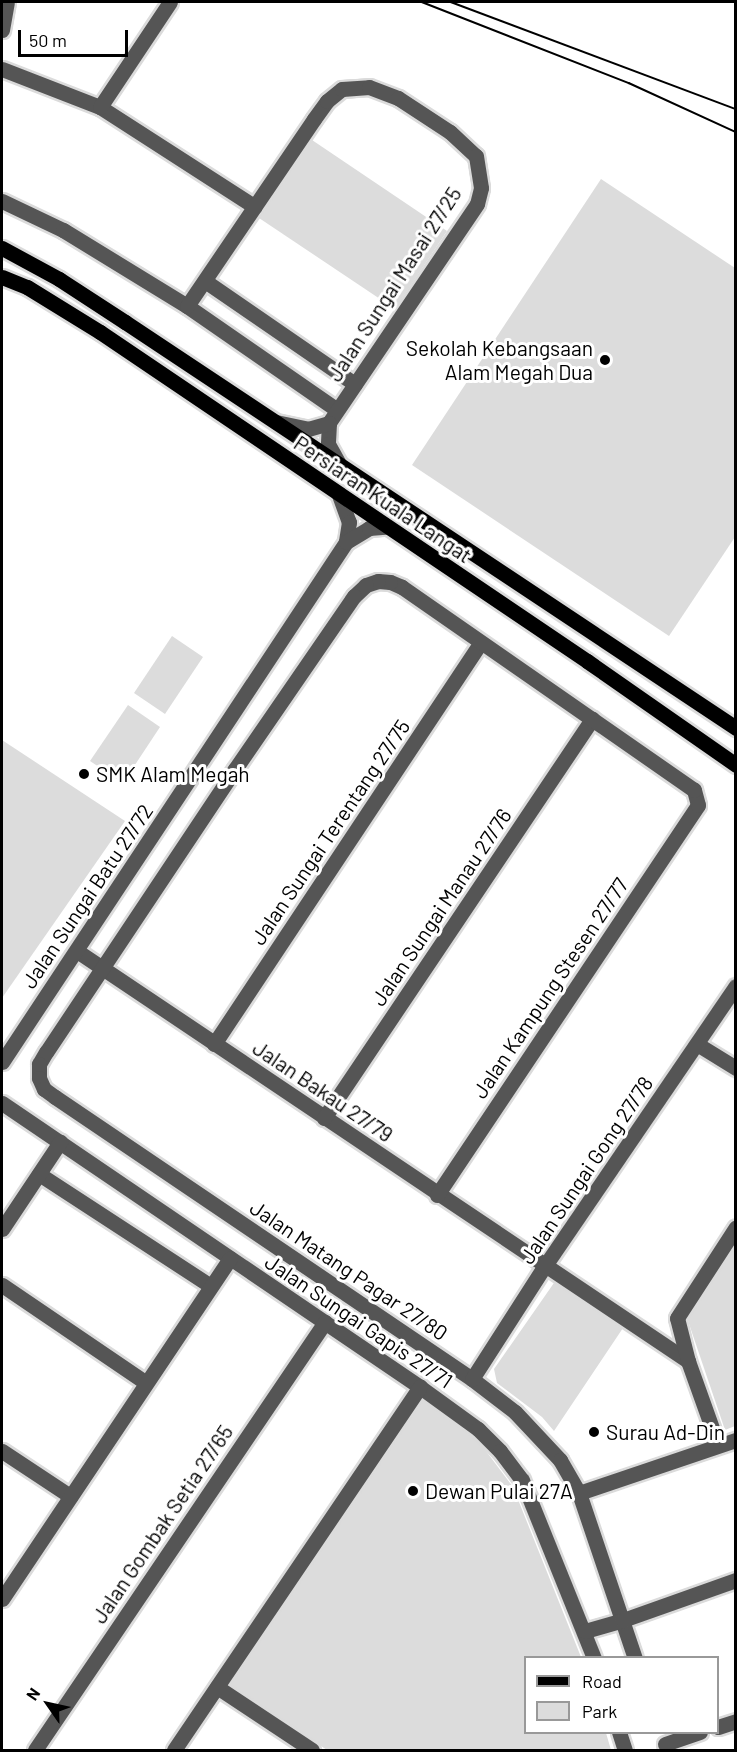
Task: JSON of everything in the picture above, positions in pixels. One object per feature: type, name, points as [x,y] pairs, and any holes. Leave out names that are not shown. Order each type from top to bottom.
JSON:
[{"type":"main road","name":"Persiaran Kuala Langat","points":[[2,248],[59,279],[735,728]]},
{"type":"main road","name":"Persiaran Kuala Langat","points":[[2,277],[27,287],[100,332],[385,527],[587,661],[735,765]]},
{"type":"street","points":[[2,30],[7,2]]},
{"type":"street","points":[[100,107],[170,2]]},
{"type":"street","points":[[2,69],[100,107],[255,207]]},
{"type":"street","name":"Jalan Sungai Masai 27/25","points":[[187,306],[327,101],[342,90],[369,87],[398,98],[450,132],[476,156],[481,188],[477,204],[332,416]]},
{"type":"street","points":[[2,201],[63,230],[187,306],[332,416]]},
{"type":"street","points":[[204,281],[355,384]]},
{"type":"street","points":[[274,421],[308,429],[332,416]]},
{"type":"street","points":[[332,416],[328,444],[341,467]]},
{"type":"street","points":[[339,495],[349,522],[346,542]]},
{"type":"street","points":[[346,542],[369,528],[385,527]]},
{"type":"street","name":"Jalan Sungai Batu 27/72","points":[[2,1062],[346,542]]},
{"type":"street","name":"Jalan Matang Pagar 27/80","points":[[480,644],[390,582],[378,581],[366,585],[354,596],[39,1064],[39,1078],[44,1089],[472,1379],[515,1412],[560,1460],[579,1493],[635,1656]]},
{"type":"street","points":[[480,644],[592,720]]},
{"type":"street","name":"Jalan Sungai Terentang 27/75","points":[[214,1044],[480,644]]},
{"type":"street","name":"Jalan Kampung Stesen 27/77","points":[[437,1195],[698,805],[694,790],[592,720]]},
{"type":"street","name":"Jalan Sungai Manau 27/76","points":[[324,1118],[592,720]]},
{"type":"street","name":"Jalan Bakau 27/79","points":[[77,951],[544,1267],[688,1361]]},
{"type":"street","name":"Jalan Sungai Gong 27/78","points":[[472,1379],[544,1267],[735,986]]},
{"type":"street","points":[[697,1044],[735,1068]]},
{"type":"street","name":"Jalan Sungai Gapis 27/71","points":[[2,1103],[420,1387],[478,1429],[500,1451],[522,1480],[593,1656]]},
{"type":"street","points":[[2,1229],[60,1142]]},
{"type":"street","points":[[39,1174],[211,1286]]},
{"type":"street","points":[[718,1445],[688,1361],[677,1318],[735,1227]]},
{"type":"street","points":[[2,1599],[230,1258]]},
{"type":"street","points":[[2,1285],[147,1383]]},
{"type":"street","name":"Jalan Gombak Setia 27/65","points":[[35,1750],[325,1322]]},
{"type":"street","points":[[174,1750],[420,1387]]},
{"type":"street","points":[[579,1493],[735,1440]]},
{"type":"street","points":[[2,1451],[70,1496]]},
{"type":"street","points":[[585,1631],[623,1620],[735,1580]]},
{"type":"street","points":[[217,1686],[310,1750]]},
{"type":"street","points":[[719,1726],[735,1721]]},
{"type":"street","points":[[620,1734],[625,1750]]},
{"type":"street","points":[[664,1742],[693,1734]]},
{"type":"green space","points":[[312,140],[447,231],[395,309],[259,218]]},
{"type":"green space","name":"Sekolah Kebangsaan Alam Megah Dua","points":[[601,179],[735,268],[735,537],[669,636],[412,465]]},
{"type":"green space","points":[[172,636],[203,657],[165,714],[134,693]]},
{"type":"green space","points":[[128,705],[160,727],[123,783],[90,761]]},
{"type":"green space","points":[[2,740],[125,821],[2,998]]},
{"type":"green space","points":[[735,1245],[735,1426],[725,1430],[687,1318]]},
{"type":"green space","points":[[556,1280],[625,1325],[554,1431],[542,1417],[497,1383],[494,1369]]},
{"type":"green space","points":[[420,1398],[474,1435],[513,1487],[581,1656],[524,1656],[524,1734],[606,1734],[611,1750],[327,1750],[228,1685]]},
{"type":"tram line","points":[[422,2],[629,83],[736,132]]},
{"type":"tram line","points":[[451,2],[736,109]]},
{"type":"place","name":"Sekolah Kebangsaan Alam Megah Dua","points":[[605,360]]},
{"type":"place","name":"SMK Alam Megah","points":[[84,774]]},
{"type":"place","name":"Surau Ad-Din","points":[[594,1432]]},
{"type":"place","name":"Dewan Pulai 27A","points":[[413,1491]]}]
